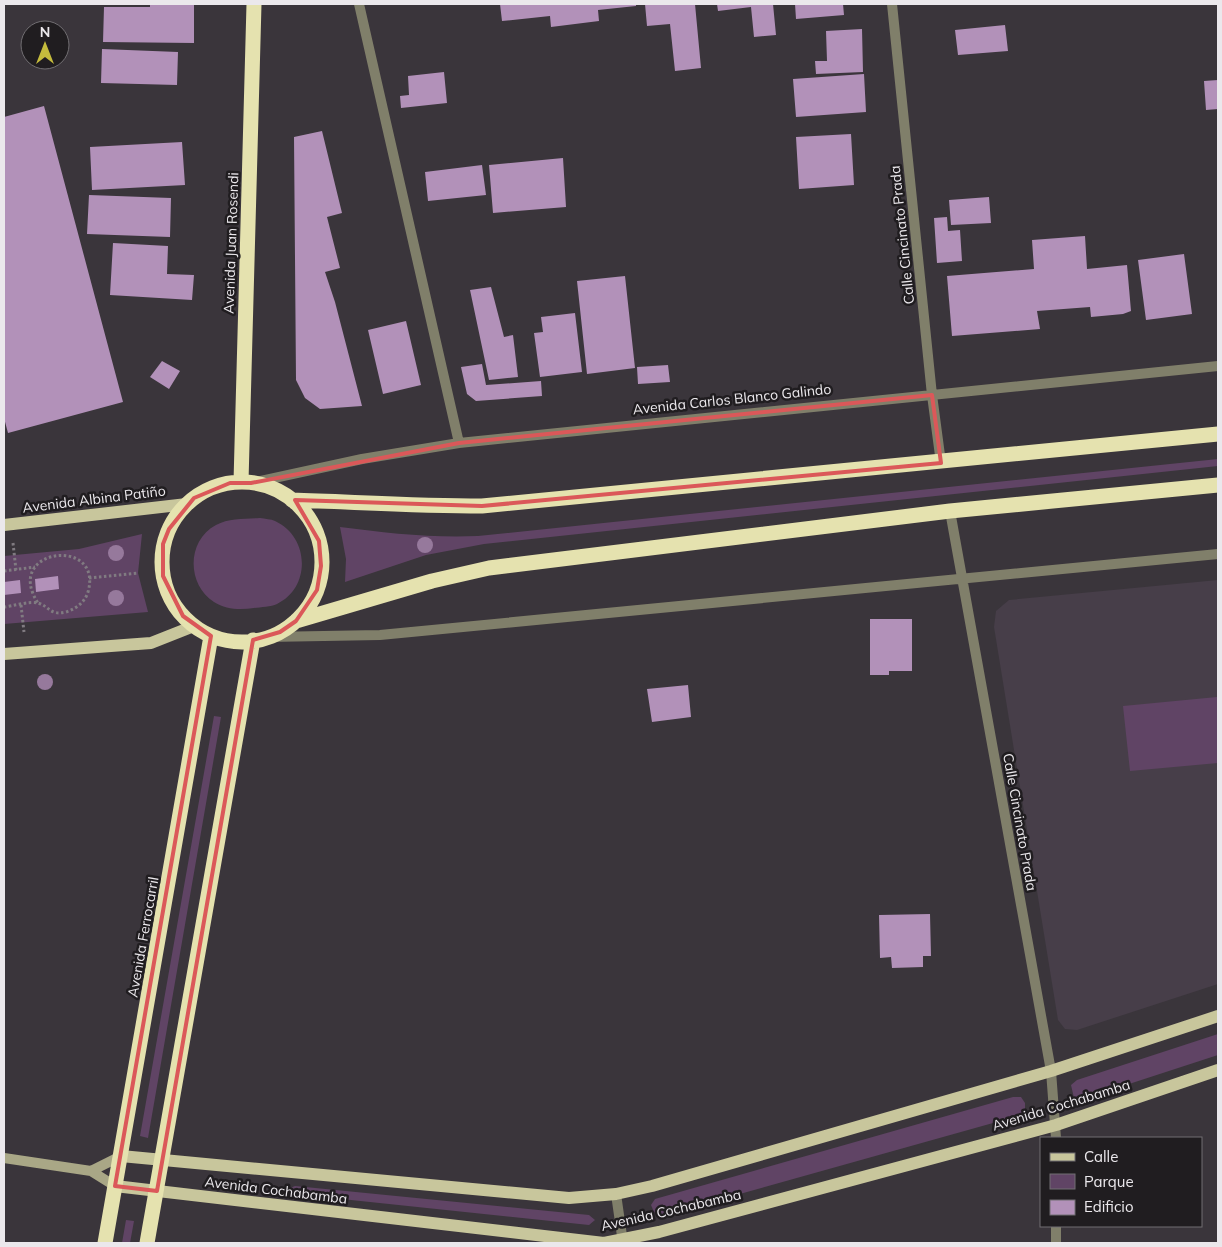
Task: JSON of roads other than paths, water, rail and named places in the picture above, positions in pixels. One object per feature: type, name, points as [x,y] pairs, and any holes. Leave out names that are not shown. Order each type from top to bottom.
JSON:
[{"type":"highway","name":"Avenida Juan Rosendi","points":[[246,483],[254,4]]},
{"type":"highway","points":[[292,500],[416,506],[482,506],[941,463],[1218,434]]},
{"type":"highway","points":[[296,621],[311,601],[316,590],[321,560],[314,530],[301,509],[292,500],[272,488],[246,483],[210,489],[187,504],[177,515],[169,529],[164,544],[162,568],[167,590],[174,604],[194,626],[211,636],[231,641],[260,639],[280,632],[296,621],[432,581],[489,568],[950,511],[1218,485]]},
{"type":"highway","name":"Avenida Ferrocarril","points":[[105,1243],[211,636]]},
{"type":"highway","points":[[147,1243],[260,639]]},
{"type":"main road","name":"Avenida Albina Patiño","points":[[4,525],[187,504]]},
{"type":"main road","points":[[4,654],[151,643],[194,626]]},
{"type":"main road","name":"Avenida Cochabamba","points":[[121,1156],[569,1198],[616,1194],[652,1186],[1051,1071],[1218,1016]]},
{"type":"main road","name":"Avenida Cochabamba","points":[[115,1186],[581,1242],[604,1243],[623,1241],[1056,1125],[1218,1070]]},
{"type":"main road","points":[[90,1171],[121,1156]]},
{"type":"main road","points":[[4,1158],[90,1171],[115,1186]]},
{"type":"street","points":[[359,4],[459,443]]},
{"type":"street","name":"Calle Cincinato Prada","points":[[892,4],[932,395],[941,463]]},
{"type":"street","name":"Avenida Carlos Blanco Galindo","points":[[246,483],[362,459],[459,443],[1218,366]]},
{"type":"street","name":"Calle Cincinato Prada","points":[[950,511],[1051,1071],[1056,1137]]},
{"type":"street","points":[[260,639],[380,635],[1218,554]]},
{"type":"street","points":[[616,1194],[623,1241]]},
{"type":"street","points":[[1056,1227],[1056,1243]]}]
